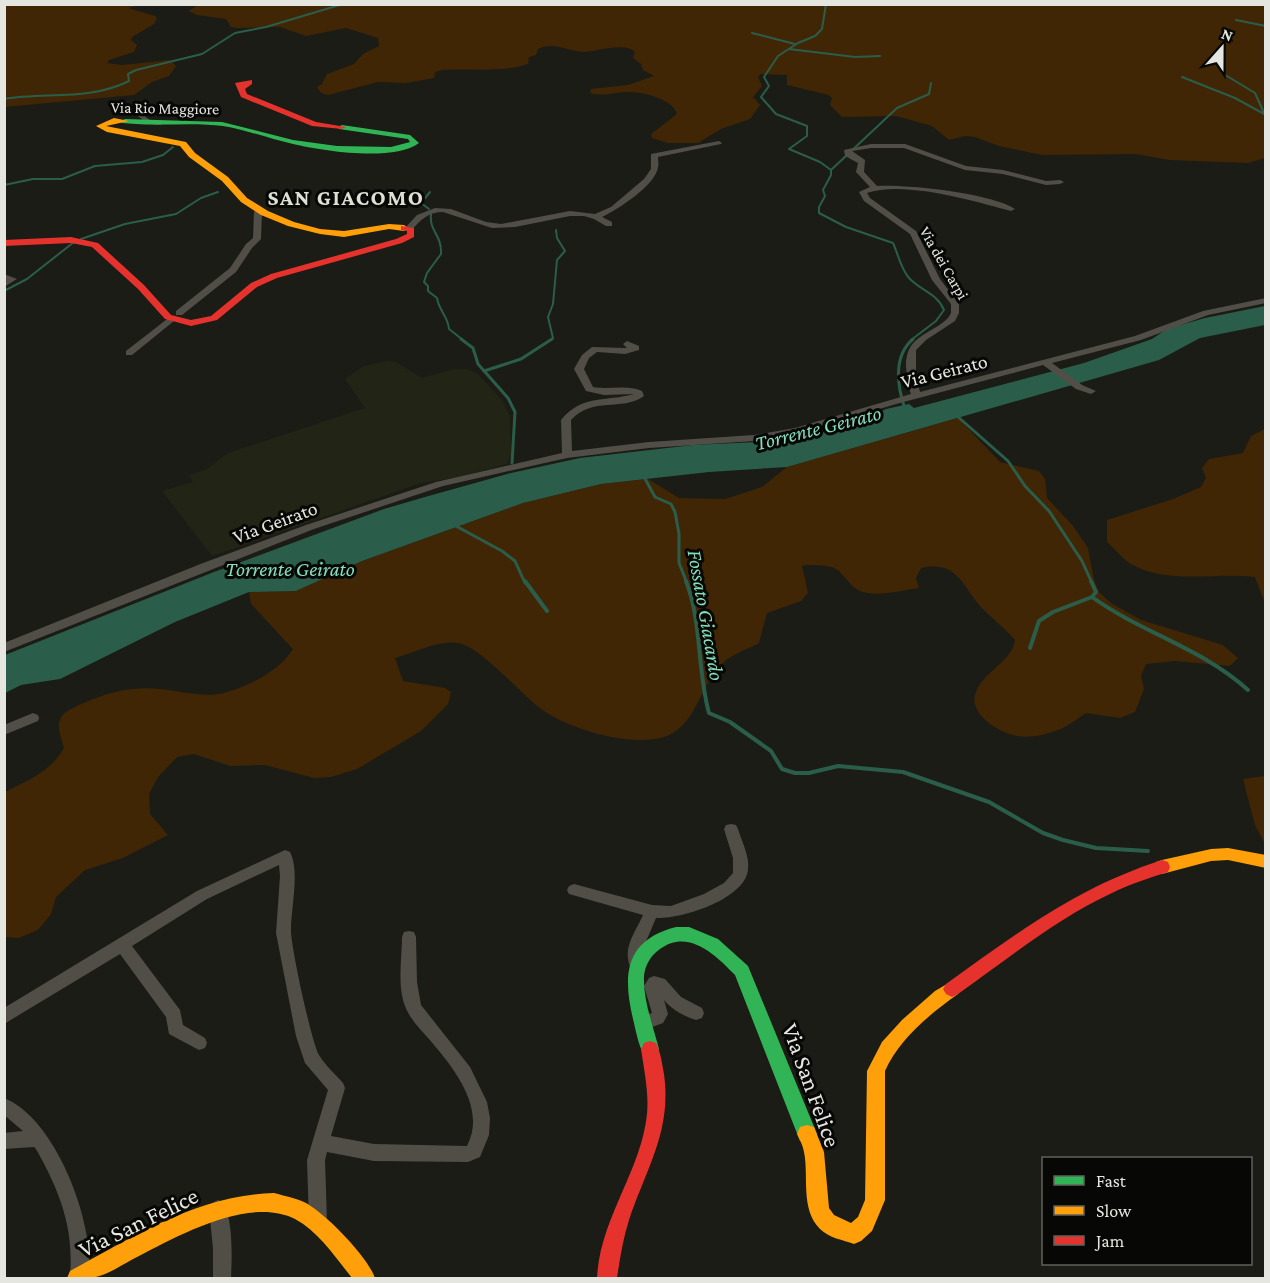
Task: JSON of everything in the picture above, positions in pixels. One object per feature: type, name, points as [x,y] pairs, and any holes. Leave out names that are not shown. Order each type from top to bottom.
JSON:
[{"type":"street","name":"Via Rio Maggiore","points":[[241,88],[244,95],[307,122],[392,132],[410,137],[415,143],[406,149],[381,151],[297,143],[214,123],[151,125],[117,120],[100,126],[107,130],[146,139],[179,142],[190,155],[225,179],[245,201],[283,221],[316,231],[345,234],[395,226],[409,228]]},
{"type":"street","points":[[140,115],[143,119],[176,124]]},
{"type":"street","points":[[4,243],[79,238],[103,250],[116,266],[175,316],[191,323],[210,320],[264,280],[403,240],[412,233],[409,228],[419,216],[440,210],[451,211],[491,226],[514,225],[567,214],[597,216],[614,209],[647,181],[655,169],[654,156],[719,143]]},
{"type":"street","points":[[1011,209],[982,199],[899,187],[875,188],[860,172],[862,162],[848,154],[848,150],[871,146],[905,146],[965,168],[1003,172],[1046,183],[1060,182]]},
{"type":"street","name":"Via dei Carpi","points":[[875,188],[865,190],[864,197],[913,233],[936,280],[955,304],[954,317],[917,343],[912,350],[911,384],[914,397]]},
{"type":"street","points":[[129,353],[238,265],[249,246],[257,239],[258,212],[261,210]]},
{"type":"street","points":[[597,216],[609,224]]},
{"type":"street","points":[[4,276],[13,279],[4,285]]},
{"type":"street","name":"Via Geirato","points":[[4,648],[176,578],[411,493],[567,455],[650,445],[780,435],[893,402],[1050,366],[1206,313],[1266,300]]},
{"type":"street","points":[[567,455],[566,420],[571,414],[597,401],[639,396],[638,392],[632,390],[604,392],[589,389],[579,369],[585,357],[595,349],[625,351],[636,348],[627,344]]},
{"type":"street","points":[[1050,366],[1079,387],[1091,391]]},
{"type":"street","points":[[4,730],[33,718]]},
{"type":"street","points":[[574,890],[652,911],[671,912],[691,906],[724,890],[737,879],[741,866],[731,829]]},
{"type":"street","name":"Via San Felice","points":[[637,967],[645,951],[657,941],[680,933],[708,941],[733,960],[742,971],[814,1151],[817,1170],[815,1192],[819,1212],[830,1228],[838,1232],[854,1234],[866,1224],[875,1200],[876,1071],[880,1060],[895,1039],[927,1010],[947,992],[1049,921],[1134,874],[1211,855],[1228,854],[1266,862]]},
{"type":"street","points":[[4,1017],[202,895],[285,856],[283,933],[304,1036],[311,1058],[337,1088],[316,1160],[318,1222]]},
{"type":"street","points":[[606,1278],[606,1260],[619,1218],[636,1179],[656,1122],[656,1091],[634,958],[634,951],[652,911]]},
{"type":"street","points":[[320,1141],[347,1150],[375,1152],[468,1154],[477,1146],[481,1127],[475,1091],[465,1072],[413,1006],[409,937]]},
{"type":"street","points":[[122,945],[174,1015],[175,1029],[200,1043]]},
{"type":"street","points":[[644,1023],[657,1018],[660,1014],[652,987],[654,983],[661,986],[675,1002],[696,1013]]},
{"type":"street","name":"Via San Felice","points":[[4,1106],[14,1110],[38,1138],[66,1191],[80,1238],[78,1278]]},
{"type":"street","points":[[4,1141],[38,1138]]},
{"type":"street","name":"Via San Felice","points":[[78,1278],[178,1225],[218,1209],[255,1202],[287,1204],[318,1222],[365,1278]]},
{"type":"street","points":[[218,1209],[222,1278]]},
{"type":"shaded area","points":[[5,4],[140,5],[128,8],[155,16],[157,18],[154,24],[132,37],[131,40],[137,45],[134,52],[109,60],[107,63],[122,65],[170,60],[176,66],[169,76],[152,82],[134,95],[5,107]]},
{"type":"shaded area","points":[[200,4],[1265,5],[1265,158],[1248,163],[1169,160],[1136,154],[1042,155],[999,146],[975,137],[965,136],[949,140],[932,126],[896,116],[842,117],[830,105],[832,98],[829,95],[787,85],[787,75],[761,74],[758,77],[762,86],[753,97],[760,105],[750,119],[721,129],[698,143],[668,143],[652,138],[651,134],[677,114],[664,100],[641,93],[600,95],[590,93],[591,89],[628,85],[654,76],[643,70],[641,64],[633,58],[635,52],[625,48],[579,52],[550,46],[538,49],[536,55],[529,57],[528,64],[518,67],[443,70],[435,72],[434,78],[406,83],[378,82],[328,95],[321,93],[317,87],[322,84],[327,74],[354,64],[363,54],[379,46],[378,38],[346,28],[306,36],[280,27],[236,28],[231,27],[226,19],[197,15],[188,11]]},
{"type":"shaded area","points":[[388,361],[396,362],[422,378],[454,369],[468,369],[478,374],[502,400],[510,416],[511,454],[507,464],[455,478],[421,483],[212,556],[162,491],[193,482],[189,475],[207,469],[228,453],[365,408],[345,379],[364,366]]},
{"type":"shaded area","points":[[958,418],[1000,462],[1039,471],[1045,479],[1047,498],[1073,526],[1088,548],[1094,580],[1099,592],[1111,603],[1141,620],[1223,645],[1238,658],[1230,666],[1175,661],[1146,664],[1141,676],[1144,689],[1135,712],[1120,718],[1086,713],[1067,726],[1051,733],[1017,736],[993,726],[981,715],[975,702],[978,687],[1008,655],[1015,640],[980,606],[951,571],[933,566],[921,568],[916,578],[919,588],[870,593],[858,590],[834,568],[805,565],[802,566],[808,593],[801,601],[767,613],[759,643],[735,654],[723,663],[709,681],[693,712],[678,729],[669,735],[655,739],[638,740],[600,734],[563,722],[536,705],[489,662],[470,648],[454,643],[437,644],[395,658],[403,681],[445,688],[451,692],[448,704],[421,731],[357,769],[331,777],[314,778],[265,765],[230,766],[194,754],[177,757],[158,777],[149,794],[150,814],[168,835],[123,858],[85,870],[56,897],[51,914],[38,930],[19,938],[5,937],[5,792],[46,769],[58,756],[64,748],[59,731],[60,720],[63,715],[75,707],[102,696],[130,689],[150,688],[200,694],[224,693],[254,682],[272,671],[293,649],[251,604],[249,592],[296,591],[362,561],[523,503],[601,484],[648,479],[679,498],[725,499],[762,487],[787,467]]},
{"type":"shaded area","points":[[1265,429],[1265,603],[1255,577],[1160,574],[1131,564],[1107,542],[1107,520],[1173,499],[1201,487],[1206,478],[1202,468],[1209,459],[1243,453],[1251,436]]},
{"type":"shaded area","points":[[1266,776],[1265,844],[1255,825],[1243,779]]},
{"type":"water","name":"Torrente Geirato","points":[[1265,306],[1265,325],[1200,338],[1159,360],[787,467],[709,472],[601,484],[523,503],[362,561],[296,591],[249,592],[175,622],[60,679],[21,685],[5,693],[5,655],[214,572],[384,509],[511,473],[580,458],[693,445],[781,441],[817,434],[861,421],[886,409],[909,404],[914,408],[1084,363],[1152,339],[1167,329],[1205,318]]},
{"type":"waterway","points":[[4,99],[83,94],[114,87],[129,81],[128,74],[136,70],[202,54],[235,33],[266,27],[343,4]]},
{"type":"waterway","points":[[826,4],[822,29],[815,36],[798,43],[778,56],[764,77],[769,86],[761,97],[776,114],[807,126],[807,136],[789,149],[820,162],[831,170]]},
{"type":"waterway","points":[[1236,20],[1266,26]]},
{"type":"waterway","points":[[752,33],[795,44]]},
{"type":"waterway","points":[[789,49],[855,57],[880,56]]},
{"type":"waterway","points":[[1222,73],[1255,93],[1264,113]]},
{"type":"waterway","points":[[1182,77],[1235,98],[1266,115]]},
{"type":"waterway","points":[[831,170],[897,108],[929,94],[931,83]]},
{"type":"waterway","points":[[4,185],[33,179],[62,179],[95,166],[142,162],[163,155],[173,147]]},
{"type":"waterway","points":[[831,170],[831,175],[823,190],[825,196],[819,207],[819,213],[846,227],[893,243],[909,278],[933,296],[944,310],[936,321],[911,340]]},
{"type":"waterway","points":[[81,239],[125,224],[176,214],[201,198],[218,192]]},
{"type":"waterway","points":[[429,209],[421,203],[430,192]]},
{"type":"waterway","points":[[431,214],[432,225],[440,242],[441,254],[427,273],[424,282],[428,286],[428,291],[437,298],[449,329],[463,340]]},
{"type":"waterway","points":[[550,340],[553,338],[548,317],[553,304],[557,260],[565,251],[557,238],[556,230]]},
{"type":"waterway","points":[[4,291],[27,279],[74,242]]},
{"type":"waterway","points":[[461,339],[473,348],[478,364],[484,371]]},
{"type":"waterway","points":[[484,371],[521,359],[552,339]]},
{"type":"waterway","points":[[905,409],[900,391],[900,363],[902,354],[913,339]]},
{"type":"waterway","points":[[484,371],[508,398],[515,412],[512,463]]},
{"type":"waterway","points":[[957,416],[1008,461],[1025,486],[1049,511],[1082,561],[1092,583]]},
{"type":"waterway","name":"Fossato Giacardo","points":[[643,475],[655,497],[671,504],[675,512],[679,534],[679,563],[687,583]]},
{"type":"waterway","points":[[454,525],[502,551],[515,561],[525,583]]},
{"type":"waterway","points":[[525,581],[547,611]]},
{"type":"waterway","points":[[686,581],[695,613],[709,713],[730,722],[771,751],[782,769],[795,773],[809,773],[838,766],[903,772],[989,802],[1043,833],[1063,840],[1096,848],[1148,851]]},
{"type":"waterway","points":[[1091,581],[1096,592],[1092,597]]},
{"type":"waterway","points":[[1030,648],[1039,621],[1053,612],[1092,597]]},
{"type":"waterway","points":[[1092,597],[1111,610],[1211,663],[1248,690]]},
{"type":"traffic: fast","points":[[125,121],[222,124],[293,142],[337,149],[391,150],[415,143],[410,137],[342,127]]},
{"type":"traffic: fast","points":[[650,1049],[636,991],[636,973],[640,961],[649,948],[664,937],[689,934],[701,938],[723,952],[742,971],[807,1134]]},
{"type":"traffic: slow","points":[[125,121],[117,120],[100,126],[107,130],[183,144],[192,155],[220,174],[244,200],[277,219],[306,228],[344,234],[389,227],[404,228]]},
{"type":"traffic: slow","points":[[1162,867],[1211,855],[1228,854],[1266,862]]},
{"type":"traffic: slow","points":[[807,1134],[814,1152],[816,1192],[821,1213],[827,1222],[838,1229],[854,1234],[865,1224],[875,1200],[876,1071],[888,1048],[908,1026],[952,989]]},
{"type":"traffic: slow","points":[[77,1278],[186,1222],[247,1204],[274,1203],[298,1210],[308,1216],[334,1241],[365,1278]]},
{"type":"traffic: jam","points":[[241,89],[249,82],[239,83],[241,88],[242,89],[243,90],[244,95],[315,124],[342,127]]},
{"type":"traffic: jam","points":[[4,243],[71,240],[95,245],[141,287],[168,317],[191,323],[214,318],[254,285],[274,276],[399,241],[411,235],[411,230],[404,228]]},
{"type":"traffic: jam","points":[[952,989],[1052,918],[1079,902],[1134,876],[1162,867]]},
{"type":"traffic: jam","points":[[607,1278],[614,1236],[650,1143],[655,1123],[657,1095],[650,1049]]},
{"type":"district","name":"SAN GIACOMO","points":[[346,197]]}]
